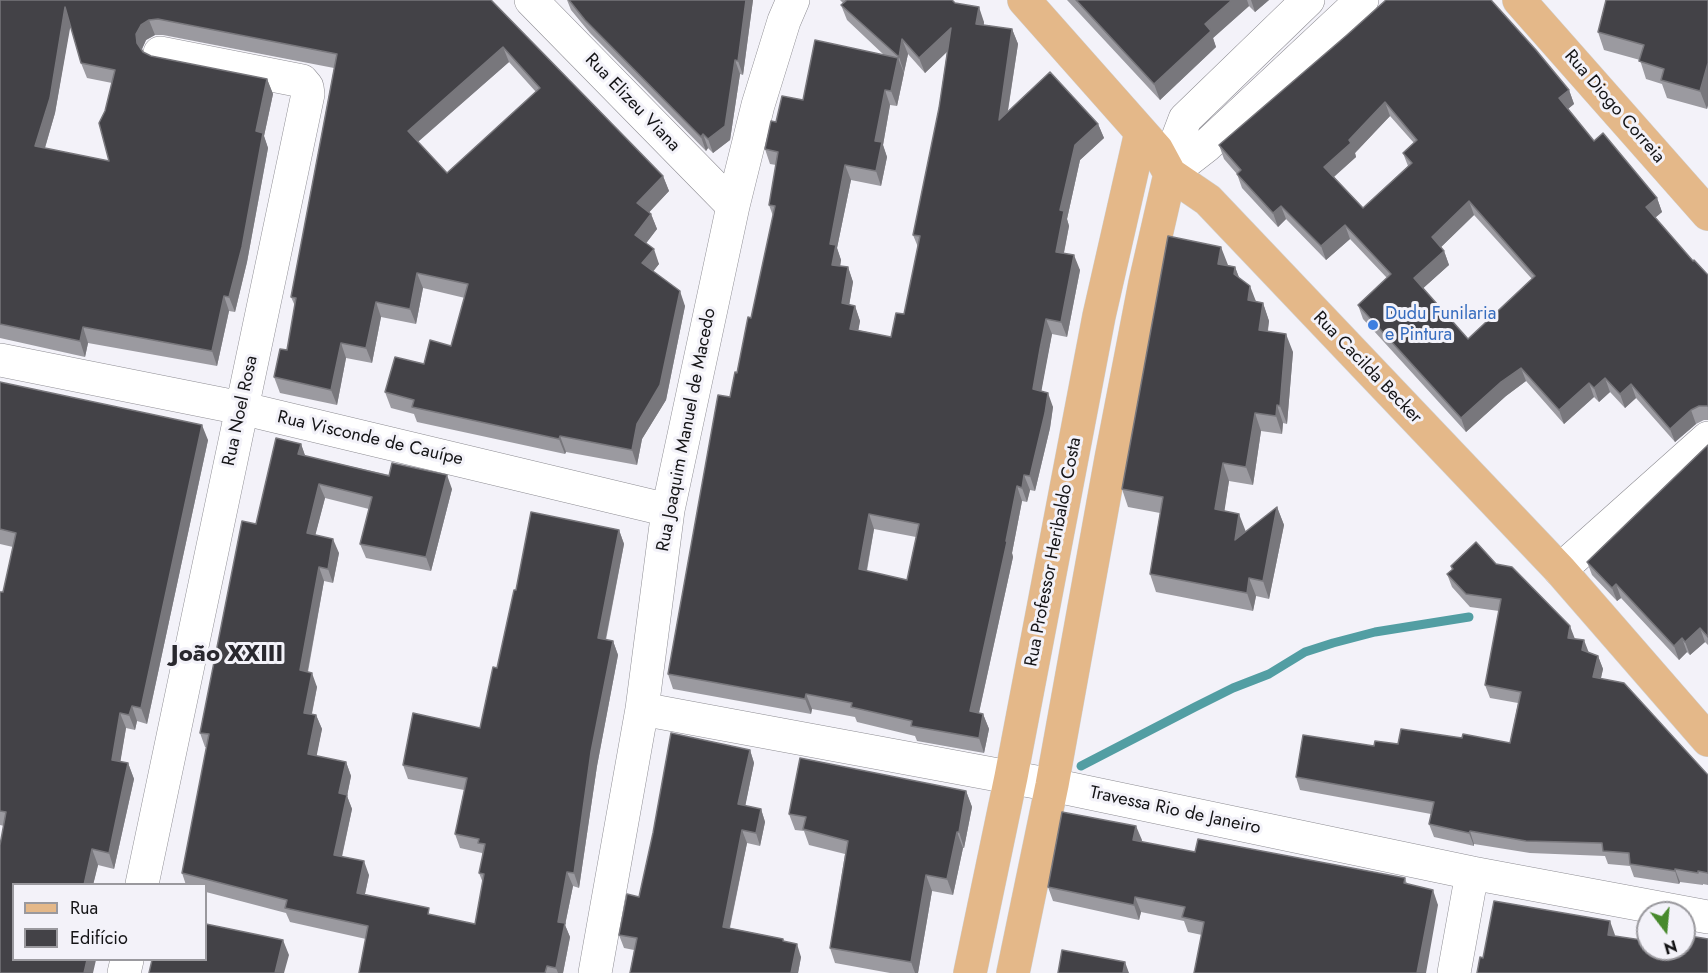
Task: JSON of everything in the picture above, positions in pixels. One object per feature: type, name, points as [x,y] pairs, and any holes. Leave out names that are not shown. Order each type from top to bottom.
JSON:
[{"type":"main road","name":"Rua Cacilda Becker","points":[[1024,0],[1157,150],[1170,174],[1208,200],[1560,570],[1708,740]]},
{"type":"main road","name":"Rua Diogo Correia","points":[[1519,0],[1708,214]]},
{"type":"main road","name":"Rua Professor Heribaldo Costa","points":[[970,973],[1011,777],[1099,316],[1141,132]]},
{"type":"main road","points":[[1013,973],[1052,785],[1113,447],[1170,174]]},
{"type":"street","name":"Rua Elizeu Viana","points":[[531,0],[733,206]]},
{"type":"street","name":"Rua Joaquim Manuel de Macedo","points":[[595,973],[642,709],[668,510],[733,206],[758,105],[784,21],[793,0]]},
{"type":"street","points":[[1170,174],[1174,148],[1185,119],[1308,0]]},
{"type":"street","points":[[1170,174],[1206,146],[1362,0]]},
{"type":"street","name":"Rua Noel Rosa","points":[[142,883],[308,94],[307,87],[302,81],[160,53]]},
{"type":"street","name":"Rua Visconde de Cauípe","points":[[0,360],[241,408],[668,510]]},
{"type":"street","points":[[1560,570],[1708,438]]},
{"type":"street","name":"Travessa Rio de Janeiro","points":[[642,709],[1011,777],[1472,873],[1708,917]]},
{"type":"street","points":[[1455,973],[1472,873]]},
{"type":"building","points":[[0,0],[491,0],[663,176],[637,203],[651,214],[635,235],[654,249],[642,263],[680,291],[660,385],[637,424],[632,450],[560,436],[559,439],[412,407],[414,400],[385,392],[395,357],[424,364],[430,340],[451,346],[468,284],[417,273],[410,309],[376,302],[366,348],[341,343],[331,390],[274,377],[280,349],[287,350],[296,298],[291,297],[337,54],[158,19],[149,20],[141,25],[136,34],[137,43],[143,52],[151,56],[267,79],[256,131],[263,133],[242,247],[229,297],[224,296],[212,351],[83,327],[80,341],[0,324]],"holes":[[[65,7],[81,63],[115,70],[105,111],[99,123],[109,161],[35,146],[50,98]],[[503,47],[540,88],[447,173],[408,131]]]},
{"type":"building","points":[[569,0],[746,0],[738,61],[735,60],[725,126],[708,139],[703,134],[701,137],[585,20]]},
{"type":"building","points":[[847,0],[952,0],[955,3],[979,7],[976,24],[1012,29],[999,120],[1050,72],[1098,124],[1075,145],[1060,210],[1064,211],[1056,252],[1074,255],[1061,322],[1046,319],[1040,349],[1033,389],[1048,393],[1045,413],[1030,476],[1024,475],[1022,488],[1017,486],[970,711],[983,714],[979,738],[911,726],[912,721],[851,707],[852,703],[806,694],[805,699],[668,674],[718,395],[730,397],[748,317],[751,318],[775,206],[769,205],[778,152],[765,149],[771,121],[776,122],[782,96],[803,100],[815,40],[898,58],[891,91],[885,90],[875,141],[882,142],[876,171],[845,165],[830,244],[836,245],[832,265],[848,267],[842,303],[855,306],[850,329],[891,337],[896,313],[904,314],[920,236],[913,235],[939,108],[951,28],[919,58],[902,39],[899,57],[841,5]],"holes":[[[869,514],[919,524],[907,580],[859,569]]]},
{"type":"building","points":[[1076,0],[1232,0],[1205,24],[1211,31],[1154,84]]},
{"type":"building","points":[[1386,0],[1491,0],[1569,90],[1559,98],[1594,141],[1603,133],[1657,198],[1646,207],[1708,275],[1708,406],[1699,406],[1691,410],[1670,429],[1631,384],[1620,394],[1605,378],[1594,388],[1589,383],[1559,410],[1521,368],[1501,382],[1461,418],[1358,305],[1391,274],[1345,225],[1321,246],[1281,206],[1273,213],[1237,174],[1241,170],[1219,145]],"holes":[[[1385,102],[1417,140],[1403,153],[1412,163],[1363,208],[1324,167],[1351,143],[1349,140]],[[1469,201],[1535,276],[1468,339],[1414,278],[1444,251],[1432,237]]]},
{"type":"building","points":[[1606,0],[1708,0],[1708,63],[1700,91],[1661,80],[1664,69],[1639,61],[1644,45],[1598,32]]},
{"type":"building","points":[[1168,236],[1221,247],[1218,264],[1235,267],[1234,274],[1250,286],[1248,300],[1263,303],[1259,330],[1286,334],[1280,406],[1277,405],[1276,416],[1255,413],[1246,467],[1223,463],[1215,509],[1239,514],[1235,540],[1277,507],[1263,581],[1249,578],[1247,593],[1150,574],[1163,497],[1122,489]]},
{"type":"building","points":[[0,382],[202,425],[141,708],[132,706],[129,715],[120,713],[112,760],[128,763],[109,853],[92,849],[84,883],[12,883],[12,961],[87,961],[84,973],[0,973],[0,845],[6,812],[0,811],[0,592],[3,592],[16,533],[0,529]]},
{"type":"building","points":[[276,438],[301,444],[298,454],[389,476],[392,463],[447,475],[426,557],[360,544],[372,497],[319,484],[307,533],[333,539],[328,569],[319,567],[300,670],[312,673],[304,713],[316,715],[308,754],[346,762],[339,793],[347,795],[334,855],[364,861],[357,893],[429,908],[428,914],[475,924],[484,874],[479,873],[485,844],[478,843],[479,839],[455,834],[467,778],[403,765],[413,713],[480,728],[493,667],[497,668],[514,590],[516,590],[531,512],[619,530],[598,638],[613,641],[591,752],[574,873],[567,872],[558,922],[565,923],[556,968],[547,966],[545,973],[359,973],[368,926],[285,908],[287,900],[182,873],[209,734],[200,733],[242,521],[256,524]]},
{"type":"building","points":[[1708,445],[1708,637],[1700,628],[1685,642],[1682,638],[1674,646],[1616,584],[1612,588],[1587,562]]},
{"type":"building","points":[[1476,542],[1496,564],[1512,567],[1570,626],[1568,638],[1584,640],[1582,650],[1598,656],[1593,677],[1624,683],[1708,775],[1708,873],[1630,864],[1629,853],[1603,851],[1602,843],[1526,841],[1470,831],[1469,833],[1429,824],[1434,802],[1296,777],[1303,735],[1374,746],[1375,741],[1398,744],[1401,729],[1462,738],[1463,734],[1510,743],[1521,692],[1485,685],[1501,599],[1466,594],[1447,574],[1453,569],[1451,566]]},
{"type":"building","points":[[671,733],[750,750],[738,804],[761,809],[756,833],[742,830],[723,927],[797,944],[791,973],[630,973],[637,938],[619,935],[627,894],[639,897]]},
{"type":"building","points":[[800,758],[966,791],[959,832],[957,832],[947,879],[926,875],[911,962],[830,948],[848,841],[803,829],[806,817],[789,814]]},
{"type":"building","points":[[1062,812],[1136,826],[1133,840],[1195,852],[1198,839],[1405,878],[1404,883],[1433,890],[1417,973],[1194,973],[1204,922],[1182,917],[1185,907],[1135,897],[1134,905],[1048,887]]},
{"type":"building","points":[[1494,901],[1610,921],[1608,935],[1636,939],[1636,961],[1696,961],[1696,937],[1708,939],[1708,973],[1477,973],[1480,957],[1483,958]]},
{"type":"building","points":[[207,924],[283,940],[275,973],[149,973],[152,961],[207,961]]},
{"type":"building","points":[[1062,950],[1125,962],[1123,973],[1058,973]]},
{"type":"waterway","points":[[1081,766],[1233,688],[1269,674],[1305,652],[1375,632],[1469,617]]},
{"type":"place","name":"Dudu Funilaria e Pintura","points":[[1373,325]]},
{"type":"district","name":"João XXIII","points":[[227,655]]}]
